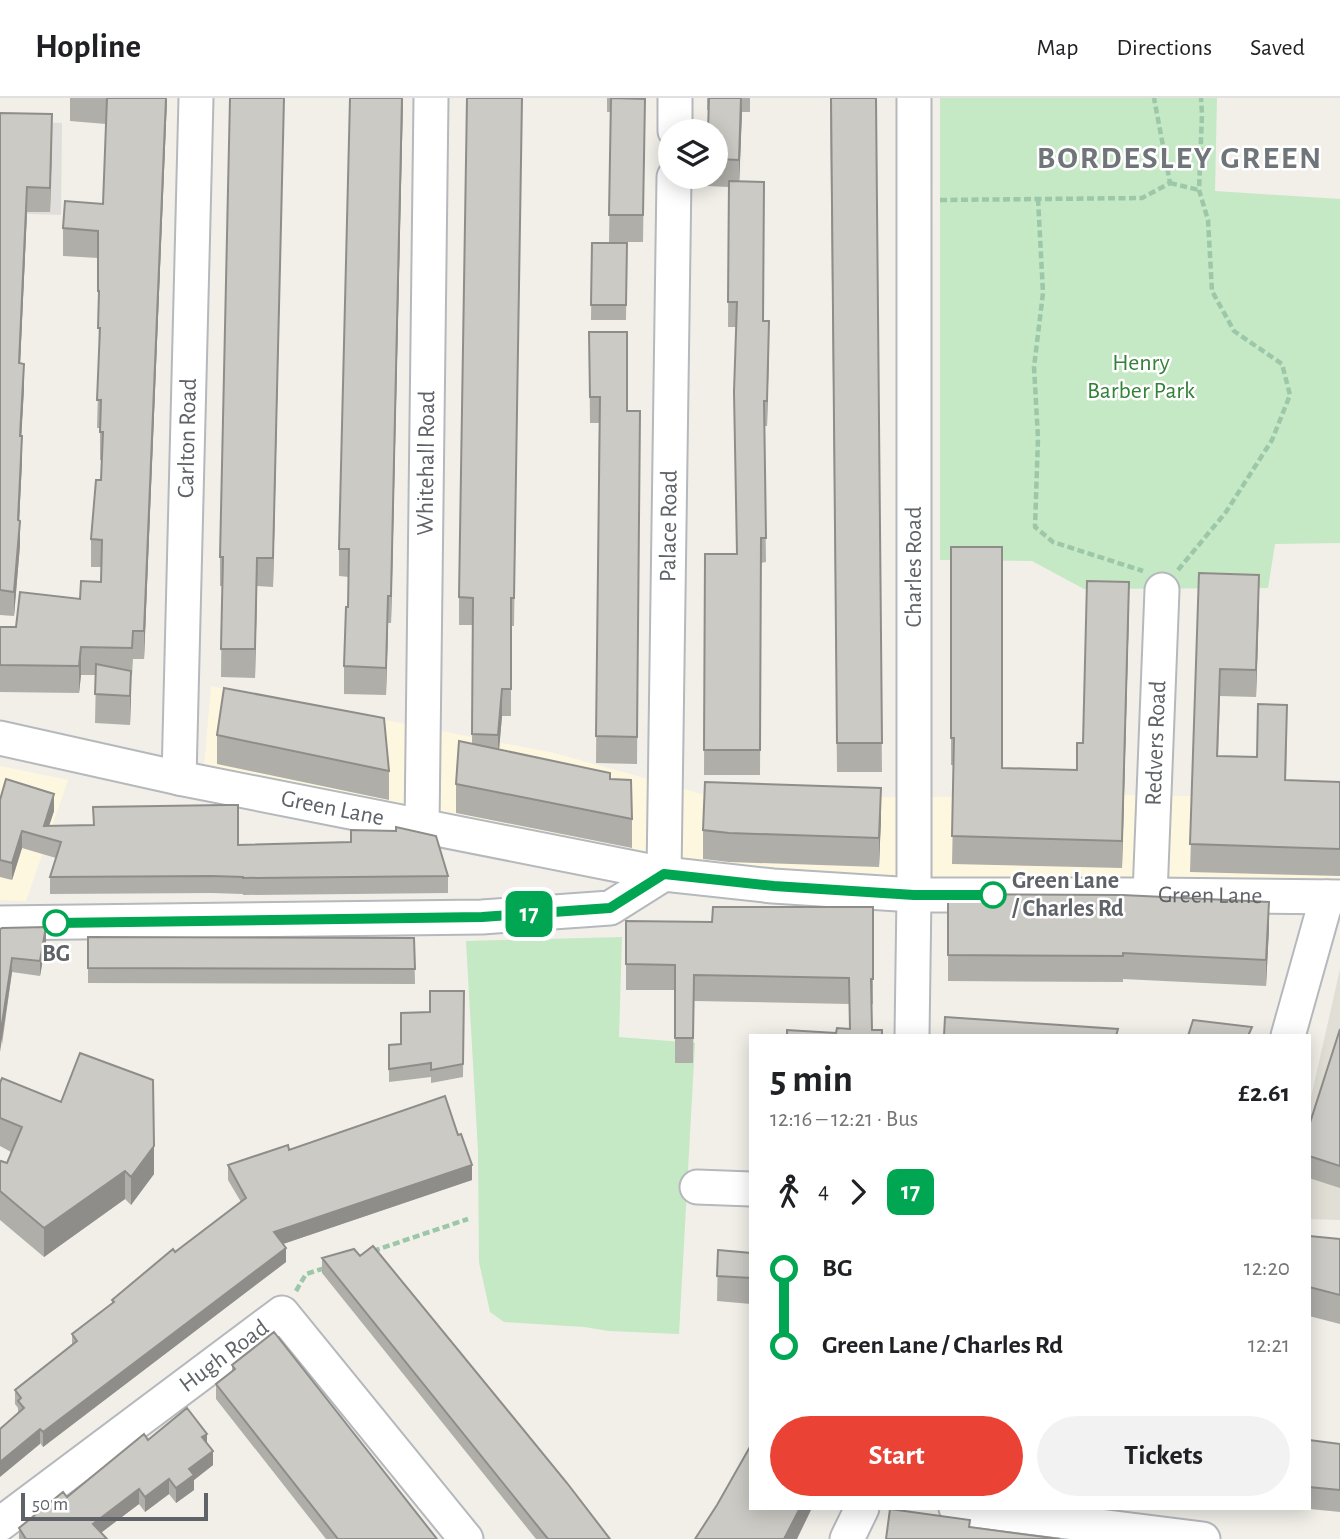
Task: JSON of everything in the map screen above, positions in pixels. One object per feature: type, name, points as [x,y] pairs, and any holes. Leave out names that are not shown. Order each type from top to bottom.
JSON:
[{"type":"street","name":"Carlton Road","points":[[179,778],[196,98]]},
{"type":"street","name":"Whitehall Road","points":[[422,827],[432,98]]},
{"type":"street","points":[[675,119],[676,98]]},
{"type":"street","name":"Charles Road","points":[[912,1034],[914,98]]},
{"type":"street","name":"Palace Road","points":[[664,874],[674,189]]},
{"type":"street","name":"Redvers Road","points":[[1150,895],[1161,590]]},
{"type":"street","name":"Green Lane","points":[[0,738],[179,778],[664,874],[774,886],[914,895],[1333,897]]},
{"type":"street","points":[[0,923],[482,917],[610,908],[664,874]]},
{"type":"street","points":[[1289,1034],[1333,897]]},
{"type":"street","points":[[697,1187],[749,1189]]},
{"type":"street","name":"Hugh Road","points":[[0,1524],[282,1313],[466,1539]]},
{"type":"street","points":[[847,1539],[861,1510]]},
{"type":"street","points":[[987,1510],[1156,1521],[1203,1539]]},
{"type":"path","points":[[1154,98],[1170,183]]},
{"type":"path","points":[[1038,199],[1043,293],[1034,367],[1038,438],[1035,527],[1053,542],[1151,574],[1161,590],[1226,512],[1272,440],[1290,396],[1282,364],[1234,331],[1212,290],[1208,220],[1199,190],[1202,114],[1200,98]]},
{"type":"path","points":[[914,200],[1143,198],[1170,183],[1199,190]]},
{"type":"path","points":[[368,1253],[468,1219]]},
{"type":"path","points":[[282,1313],[306,1274],[331,1266]]},
{"type":"shaded area","points":[[0,121],[62,123],[61,215],[0,213]]},
{"type":"shaded area","points":[[211,686],[554,753],[720,799],[1124,795],[1340,799],[1340,880],[894,878],[632,863],[204,769]]},
{"type":"shaded area","points":[[0,766],[68,780],[26,901],[0,900]]},
{"type":"shaded area","points":[[1340,969],[1340,1220],[1311,1219],[1311,1097]]},
{"type":"green space","name":"Henry Barber Park","points":[[940,98],[1217,98],[1215,191],[1340,199],[1340,543],[1275,544],[1268,588],[1084,589],[1032,561],[940,560]]},
{"type":"green space","points":[[622,937],[619,1037],[695,1043],[679,1334],[504,1322],[490,1312],[479,1262],[478,1151],[466,941]]},
{"type":"building","points":[[107,98],[166,98],[144,631],[133,631],[132,648],[81,647],[79,666],[0,665],[0,627],[16,627],[20,592],[80,599],[81,581],[101,582],[102,540],[91,539],[96,480],[101,480],[103,432],[100,432],[101,400],[97,400],[100,328],[98,231],[63,228],[65,201],[103,204]]},
{"type":"building","points":[[230,98],[284,98],[273,558],[257,558],[255,649],[221,649],[223,557],[220,557]]},
{"type":"building","points":[[350,98],[402,98],[391,596],[388,596],[386,668],[344,666],[349,549],[339,549]]},
{"type":"building","points":[[467,98],[522,98],[511,689],[502,689],[498,735],[472,734],[473,598],[459,597]]},
{"type":"building","points":[[611,98],[645,99],[643,215],[609,215]]},
{"type":"building","points":[[709,98],[741,98],[739,160],[728,160],[728,119],[708,119]]},
{"type":"building","points":[[831,98],[876,98],[882,743],[837,743]]},
{"type":"building","points":[[0,113],[52,114],[50,188],[27,187],[19,363],[24,364],[20,436],[20,521],[14,592],[0,590]]},
{"type":"building","points":[[729,181],[764,182],[763,321],[769,321],[767,401],[764,401],[766,538],[761,538],[760,750],[704,750],[705,554],[737,554],[734,392],[737,302],[728,302]]},
{"type":"building","points":[[592,243],[627,243],[626,305],[591,305]]},
{"type":"building","points":[[589,332],[627,332],[627,411],[640,411],[637,737],[596,736],[600,397],[590,397]]},
{"type":"building","points":[[951,547],[1002,547],[1002,768],[1077,770],[1077,743],[1083,743],[1087,581],[1129,582],[1122,841],[952,836],[954,738],[951,738]]},
{"type":"building","points":[[1199,573],[1259,575],[1256,670],[1220,669],[1217,756],[1257,757],[1258,704],[1287,705],[1285,780],[1340,782],[1340,849],[1190,844]]},
{"type":"building","points":[[96,664],[131,671],[130,696],[95,694]]},
{"type":"building","points":[[224,688],[384,718],[389,771],[217,735]]},
{"type":"building","points":[[459,741],[610,773],[610,779],[631,780],[632,819],[456,784]]},
{"type":"building","points":[[6,779],[54,794],[44,826],[94,825],[93,807],[238,805],[238,845],[351,842],[351,830],[396,831],[396,827],[436,836],[448,876],[50,877],[61,842],[22,831],[12,863],[0,860],[0,800]]},
{"type":"building","points":[[705,782],[881,788],[879,838],[703,830]]},
{"type":"building","points":[[948,894],[1122,895],[1269,902],[1266,960],[1123,953],[1123,956],[948,955]]},
{"type":"building","points":[[713,907],[873,907],[872,1030],[882,1030],[882,1034],[787,1034],[787,1030],[836,1033],[837,1028],[850,1029],[849,978],[694,975],[693,1038],[675,1038],[675,965],[626,964],[626,921],[712,922]]},
{"type":"building","points":[[46,927],[40,961],[12,958],[0,1037],[0,929]]},
{"type":"building","points":[[88,937],[414,938],[415,969],[88,968]]},
{"type":"building","points":[[430,991],[464,991],[463,1064],[431,1070],[431,1063],[389,1069],[389,1045],[401,1044],[401,1013],[430,1012]]},
{"type":"building","points":[[945,1017],[1118,1029],[1117,1034],[944,1034]]},
{"type":"building","points":[[1193,1020],[1252,1027],[1249,1034],[1189,1034]]},
{"type":"building","points":[[1340,1029],[1340,1166],[1311,1157],[1311,1120]]},
{"type":"building","points":[[80,1053],[153,1080],[154,1146],[131,1177],[125,1171],[44,1228],[0,1191],[0,1162],[7,1163],[22,1127],[0,1118],[0,1083],[2,1078],[61,1102]]},
{"type":"building","points":[[445,1096],[458,1135],[461,1134],[472,1165],[274,1232],[286,1248],[43,1432],[40,1429],[0,1462],[0,1429],[24,1408],[18,1401],[21,1398],[15,1390],[77,1341],[72,1334],[114,1302],[112,1300],[173,1249],[175,1252],[246,1198],[228,1165],[288,1145],[289,1150]]},
{"type":"building","points":[[1311,1236],[1340,1239],[1340,1295],[1311,1288]]},
{"type":"building","points":[[373,1246],[610,1539],[548,1539],[322,1258],[354,1249],[360,1256]]},
{"type":"building","points":[[718,1250],[749,1253],[749,1278],[717,1276]]},
{"type":"building","points":[[274,1332],[437,1539],[338,1539],[216,1384],[235,1369],[232,1365]]},
{"type":"building","points":[[187,1408],[207,1434],[202,1437],[213,1451],[189,1469],[194,1475],[176,1488],[169,1479],[145,1497],[139,1489],[93,1524],[107,1539],[26,1539],[19,1528],[63,1492],[67,1497],[144,1434],[148,1440]]},
{"type":"building","points":[[1311,1440],[1340,1444],[1340,1490],[1311,1487]]},
{"type":"building","points":[[749,1449],[749,1510],[799,1510],[784,1539],[695,1539]]},
{"type":"building","points":[[890,1510],[897,1510],[970,1520],[969,1527],[1060,1539],[886,1539]]},
{"type":"bus line","name":"17","points":[[56,923],[482,917],[610,908],[664,874],[774,886],[914,895],[993,895]]},
{"type":"place","name":"Green Lane / Charles Rd","points":[[993,895]]},
{"type":"place","name":"BG","points":[[56,923]]},
{"type":"district","name":"BORDESLEY GREEN","points":[[1180,158]]}]
